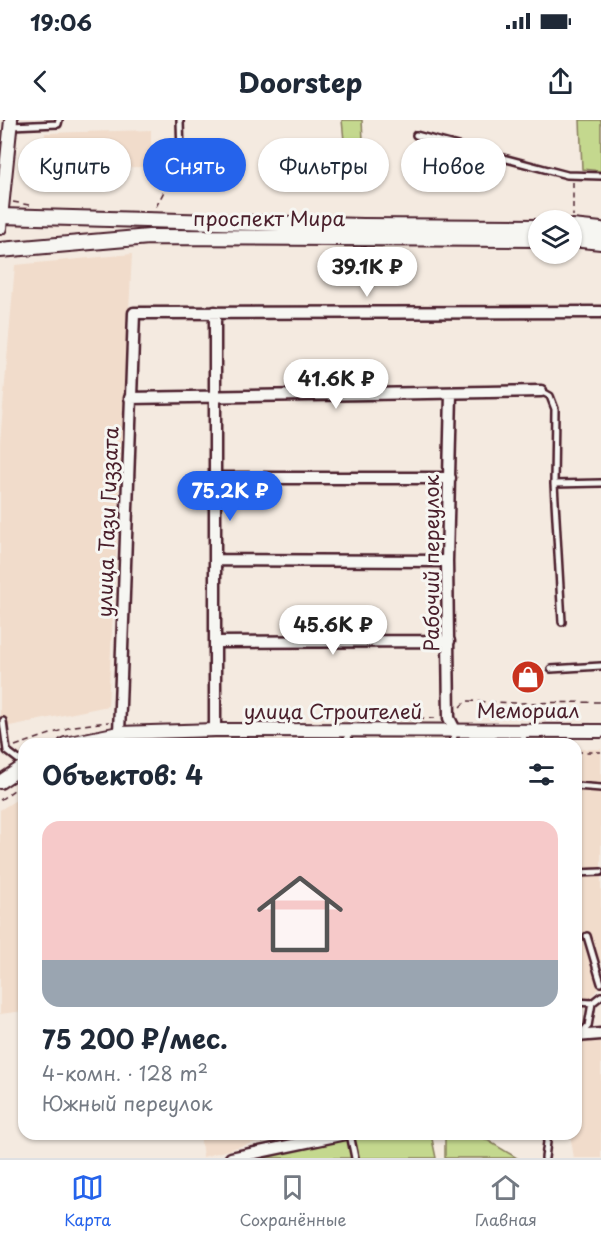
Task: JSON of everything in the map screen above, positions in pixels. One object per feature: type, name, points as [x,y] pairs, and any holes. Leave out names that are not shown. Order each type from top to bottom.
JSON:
[{"type":"main road","name":"проспект Мира","points":[[0,220],[528,227]]},
{"type":"main road","points":[[89,242],[92,235],[90,220]]},
{"type":"main road","points":[[582,225],[601,230]]},
{"type":"main road","name":"проспект Мира","points":[[0,250],[149,237],[528,239]]},
{"type":"main road","points":[[582,240],[601,242]]},
{"type":"street","points":[[0,220],[3,162],[11,123]]},
{"type":"street","name":"улица Тази Гиззата","points":[[119,733],[134,312],[215,312]]},
{"type":"street","points":[[215,730],[217,642],[215,312],[601,312]]},
{"type":"street","points":[[130,398],[541,391]]},
{"type":"street","name":"Рабочий переулок","points":[[451,394],[447,561],[449,718],[455,730]]},
{"type":"street","points":[[216,478],[450,478]]},
{"type":"street","points":[[216,560],[447,561]]},
{"type":"street","points":[[217,642],[449,641]]},
{"type":"street","name":"улица Строителей","points":[[95,738],[119,733],[215,730],[455,730],[524,738],[601,731]]},
{"type":"street","points":[[0,782],[18,769]]},
{"type":"street","points":[[582,1036],[601,1034]]},
{"type":"street","points":[[231,1158],[316,1140]]},
{"type":"lane","points":[[11,123],[58,124],[59,120]]},
{"type":"lane","points":[[180,120],[181,138]]},
{"type":"lane","points":[[416,135],[573,175],[601,176]]},
{"type":"lane","points":[[541,391],[550,396],[554,402],[554,484],[562,622]]},
{"type":"lane","points":[[554,484],[601,483]]},
{"type":"lane","points":[[551,669],[601,666]]},
{"type":"lane","points":[[3,721],[7,751],[18,760]]},
{"type":"lane","points":[[347,730],[348,738]]},
{"type":"lane","points":[[453,738],[455,730]]},
{"type":"lane","points":[[582,786],[601,788]]},
{"type":"lane","points":[[582,873],[601,872]]},
{"type":"lane","points":[[587,936],[601,983]]},
{"type":"lane","points":[[582,1002],[592,1003],[601,996]]},
{"type":"lane","points":[[582,1032],[588,1026],[592,1003]]},
{"type":"lane","points":[[351,1140],[355,1158]]},
{"type":"lane","points":[[545,1158],[547,1140]]},
{"type":"path","points":[[572,210],[573,175]]},
{"type":"path","points":[[156,204],[163,192]]},
{"type":"path","points":[[449,718],[466,701],[515,704],[601,702]]},
{"type":"path","points":[[582,752],[601,752]]},
{"type":"path","points":[[0,800],[18,787]]},
{"type":"shaded area","points":[[151,130],[151,138],[143,138],[143,167],[131,167],[131,138],[45,138],[45,133]]},
{"type":"shaded area","points":[[132,254],[108,706],[0,728],[0,442],[15,265]]},
{"type":"shaded area","points":[[582,749],[601,749],[601,984],[582,1010]]},
{"type":"shaded area","points":[[18,799],[18,1012],[0,1014],[0,810]]},
{"type":"shaded area","points":[[601,1040],[601,1158],[574,1158],[571,1140],[582,1140],[582,1042]]},
{"type":"shaded area","points":[[201,1140],[263,1140],[203,1157]]},
{"type":"green space","points":[[342,120],[362,120],[363,138],[344,138]]},
{"type":"green space","points":[[580,120],[601,120],[601,171],[582,169]]},
{"type":"green space","points":[[340,1140],[432,1140],[436,1158],[255,1158]]},
{"type":"green space","points":[[445,1140],[487,1140],[517,1158],[445,1158]]},
{"type":"place","name":"Мемориал","points":[[528,677]]}]
